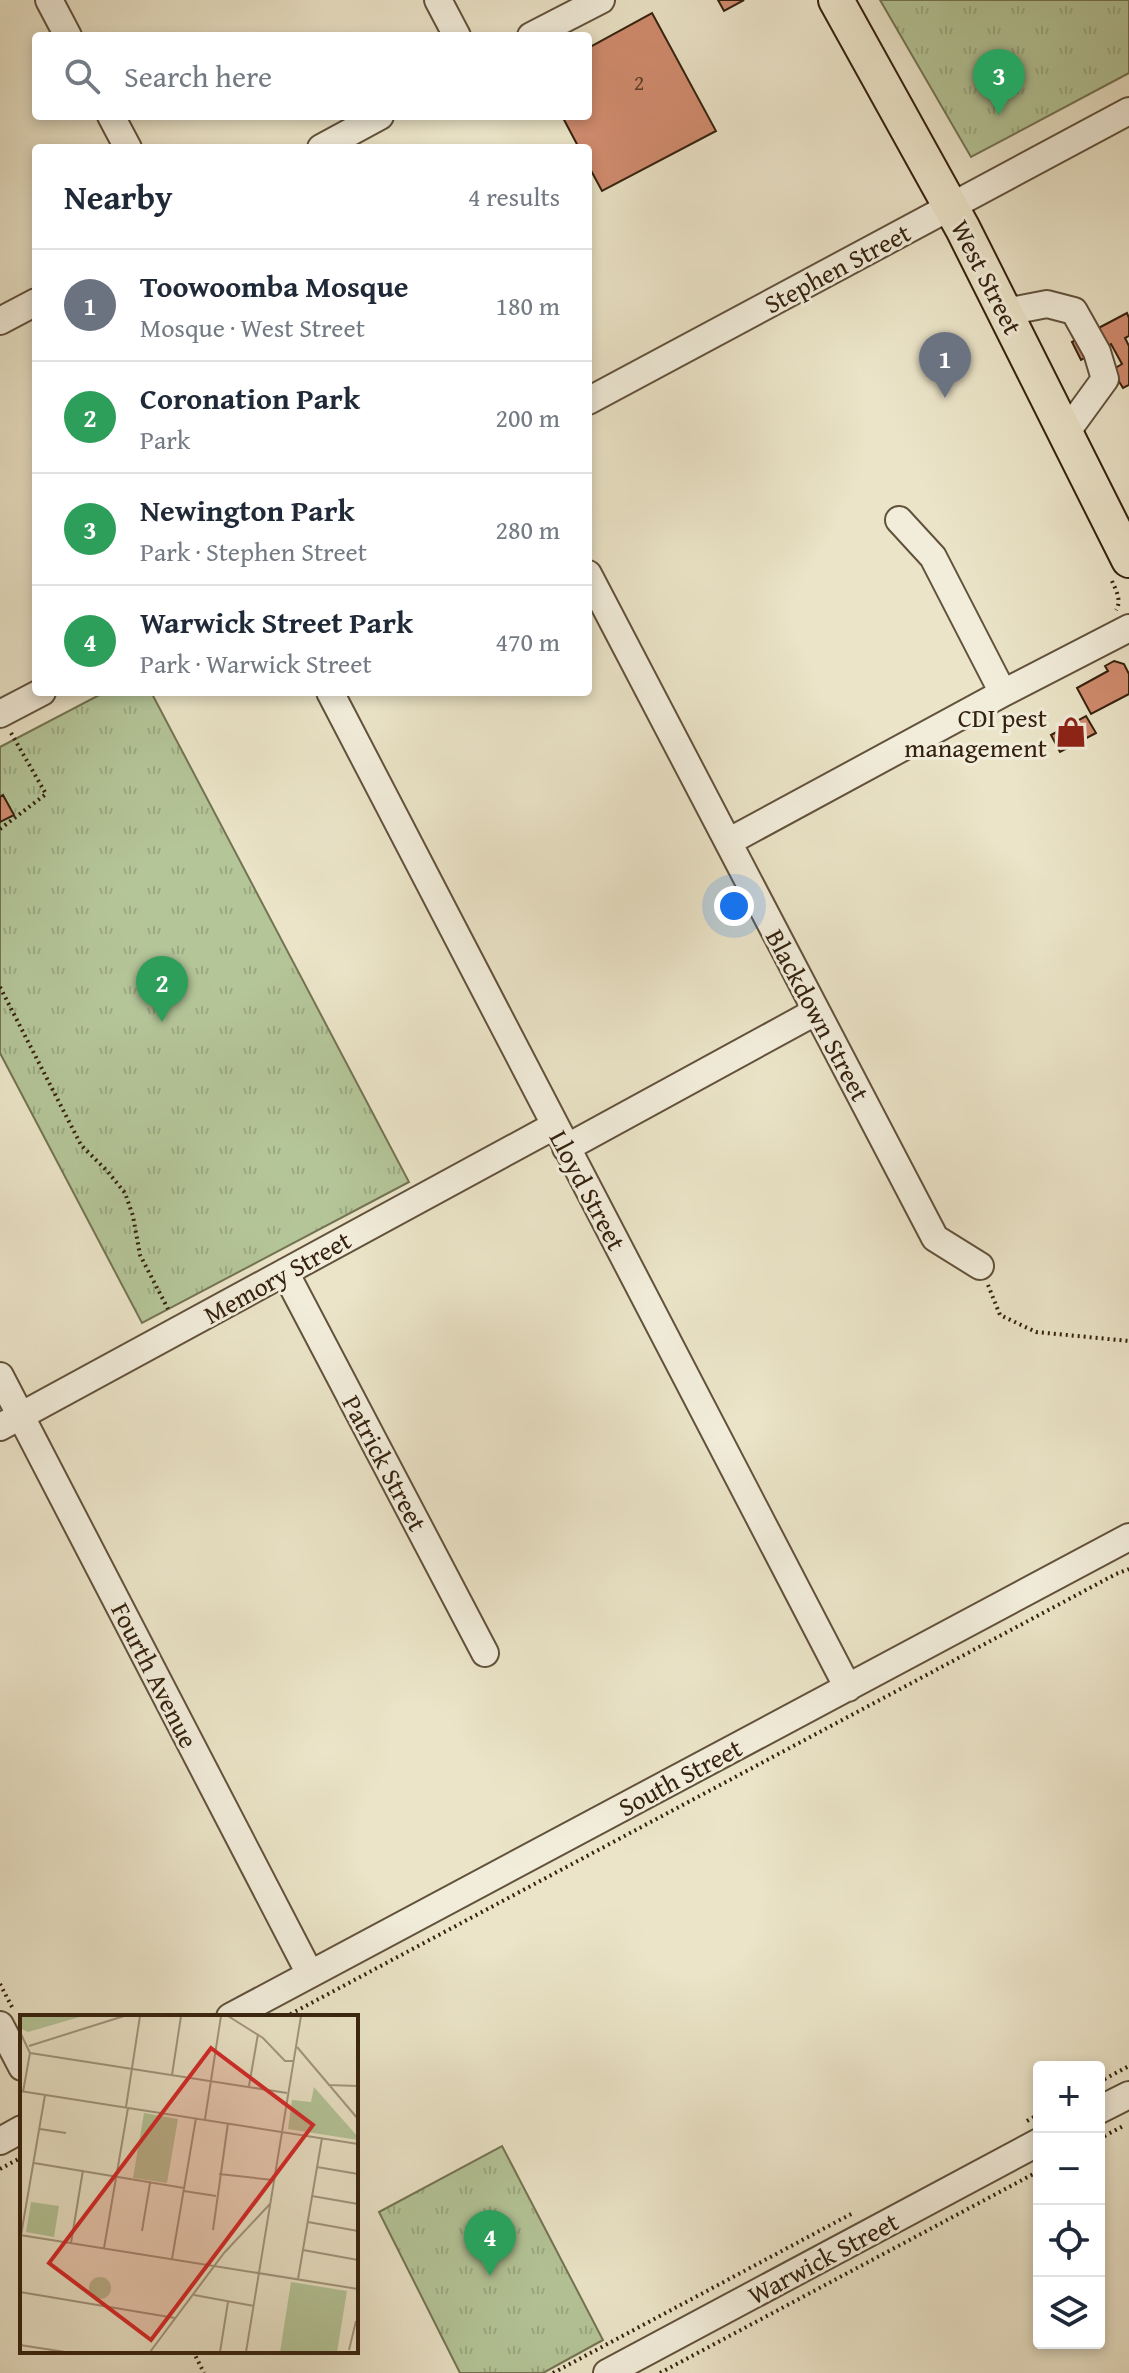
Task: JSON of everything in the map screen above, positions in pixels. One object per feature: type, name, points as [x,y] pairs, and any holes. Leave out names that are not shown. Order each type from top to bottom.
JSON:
[{"type":"main road","name":"West Street","points":[[836,0],[951,207],[1129,560]]},
{"type":"street","points":[[49,0],[66,32]]},
{"type":"street","points":[[438,0],[455,32]]},
{"type":"street","points":[[539,32],[601,0]]},
{"type":"street","name":"Stephen Street","points":[[592,399],[1129,111]]},
{"type":"street","points":[[113,120],[126,144]]},
{"type":"street","points":[[328,144],[373,120]]},
{"type":"street","points":[[0,321],[32,304]]},
{"type":"street","points":[[1005,312],[1047,304],[1074,311],[1097,352],[1105,379],[1065,434]]},
{"type":"street","points":[[899,520],[933,557],[1003,693]]},
{"type":"street","name":"Blackdown Street","points":[[592,582],[935,1238],[980,1266]]},
{"type":"street","points":[[728,842],[1129,628]]},
{"type":"street","points":[[0,714],[34,696]]},
{"type":"street","name":"Lloyd Street","points":[[332,696],[848,1688]]},
{"type":"street","name":"Memory Street","points":[[10,1422],[285,1272],[815,1012]]},
{"type":"street","name":"Patrick Street","points":[[285,1272],[485,1653]]},
{"type":"street","name":"Fourth Avenue","points":[[0,1376],[10,1422],[310,1974]]},
{"type":"street","name":"South Street","points":[[234,2015],[1129,1537]]},
{"type":"street","points":[[0,2025],[20,2063]]},
{"type":"street","points":[[1105,2107],[1129,2095]]},
{"type":"street","points":[[0,2141],[20,2130]]},
{"type":"street","name":"Warwick Street","points":[[607,2373],[1032,2132]]},
{"type":"path","points":[[0,714],[46,794],[0,829]]},
{"type":"path","points":[[0,987],[81,1145],[125,1193],[140,1255],[168,1309]]},
{"type":"path","points":[[980,1266],[1000,1315],[1036,1332],[1129,1341]]},
{"type":"path","points":[[289,2015],[1129,1569]]},
{"type":"path","points":[[1105,2079],[1129,2066]]},
{"type":"path","points":[[1105,2136],[1129,2123]]},
{"type":"path","points":[[0,2169],[20,2158]]},
{"type":"path","points":[[660,2373],[1033,2174]]},
{"type":"path","points":[[553,2373],[859,2210]]},
{"type":"path","points":[[194,2353],[204,2373]]},
{"type":"green space","points":[[880,0],[1129,0],[1129,73],[971,157]]},
{"type":"green space","points":[[97,696],[153,696],[409,1182],[142,1323],[0,1053],[0,747]]},
{"type":"green space","points":[[502,2146],[603,2340],[543,2373],[460,2373],[379,2212]]},
{"type":"building","points":[[718,0],[744,0],[724,11]]},
{"type":"building","points":[[652,13],[716,131],[602,191],[592,172],[592,144],[577,144],[564,120],[592,120],[592,46]]},
{"type":"building","points":[[1127,313],[1129,336],[1125,338],[1129,346],[1129,385],[1123,388],[1112,370],[1122,364],[1111,344],[1081,360],[1072,342]]},
{"type":"building","points":[[1114,661],[1124,664],[1129,674],[1129,694],[1091,714],[1077,688],[1108,671],[1105,666]]},
{"type":"building","points":[[1086,716],[1096,733],[1060,752],[1051,735]]},
{"type":"building","points":[[3,795],[14,815],[0,822],[0,797]]},
{"type":"place","name":"Newington Park","points":[[999,115]]},
{"type":"place","name":"Toowoomba Mosque","points":[[945,398]]},
{"type":"place","name":"CDI pest management","points":[[1071,732]]},
{"type":"place","name":"Coronation Park","points":[[162,1022]]},
{"type":"place","name":"Warwick Street Park","points":[[490,2276]]}]
